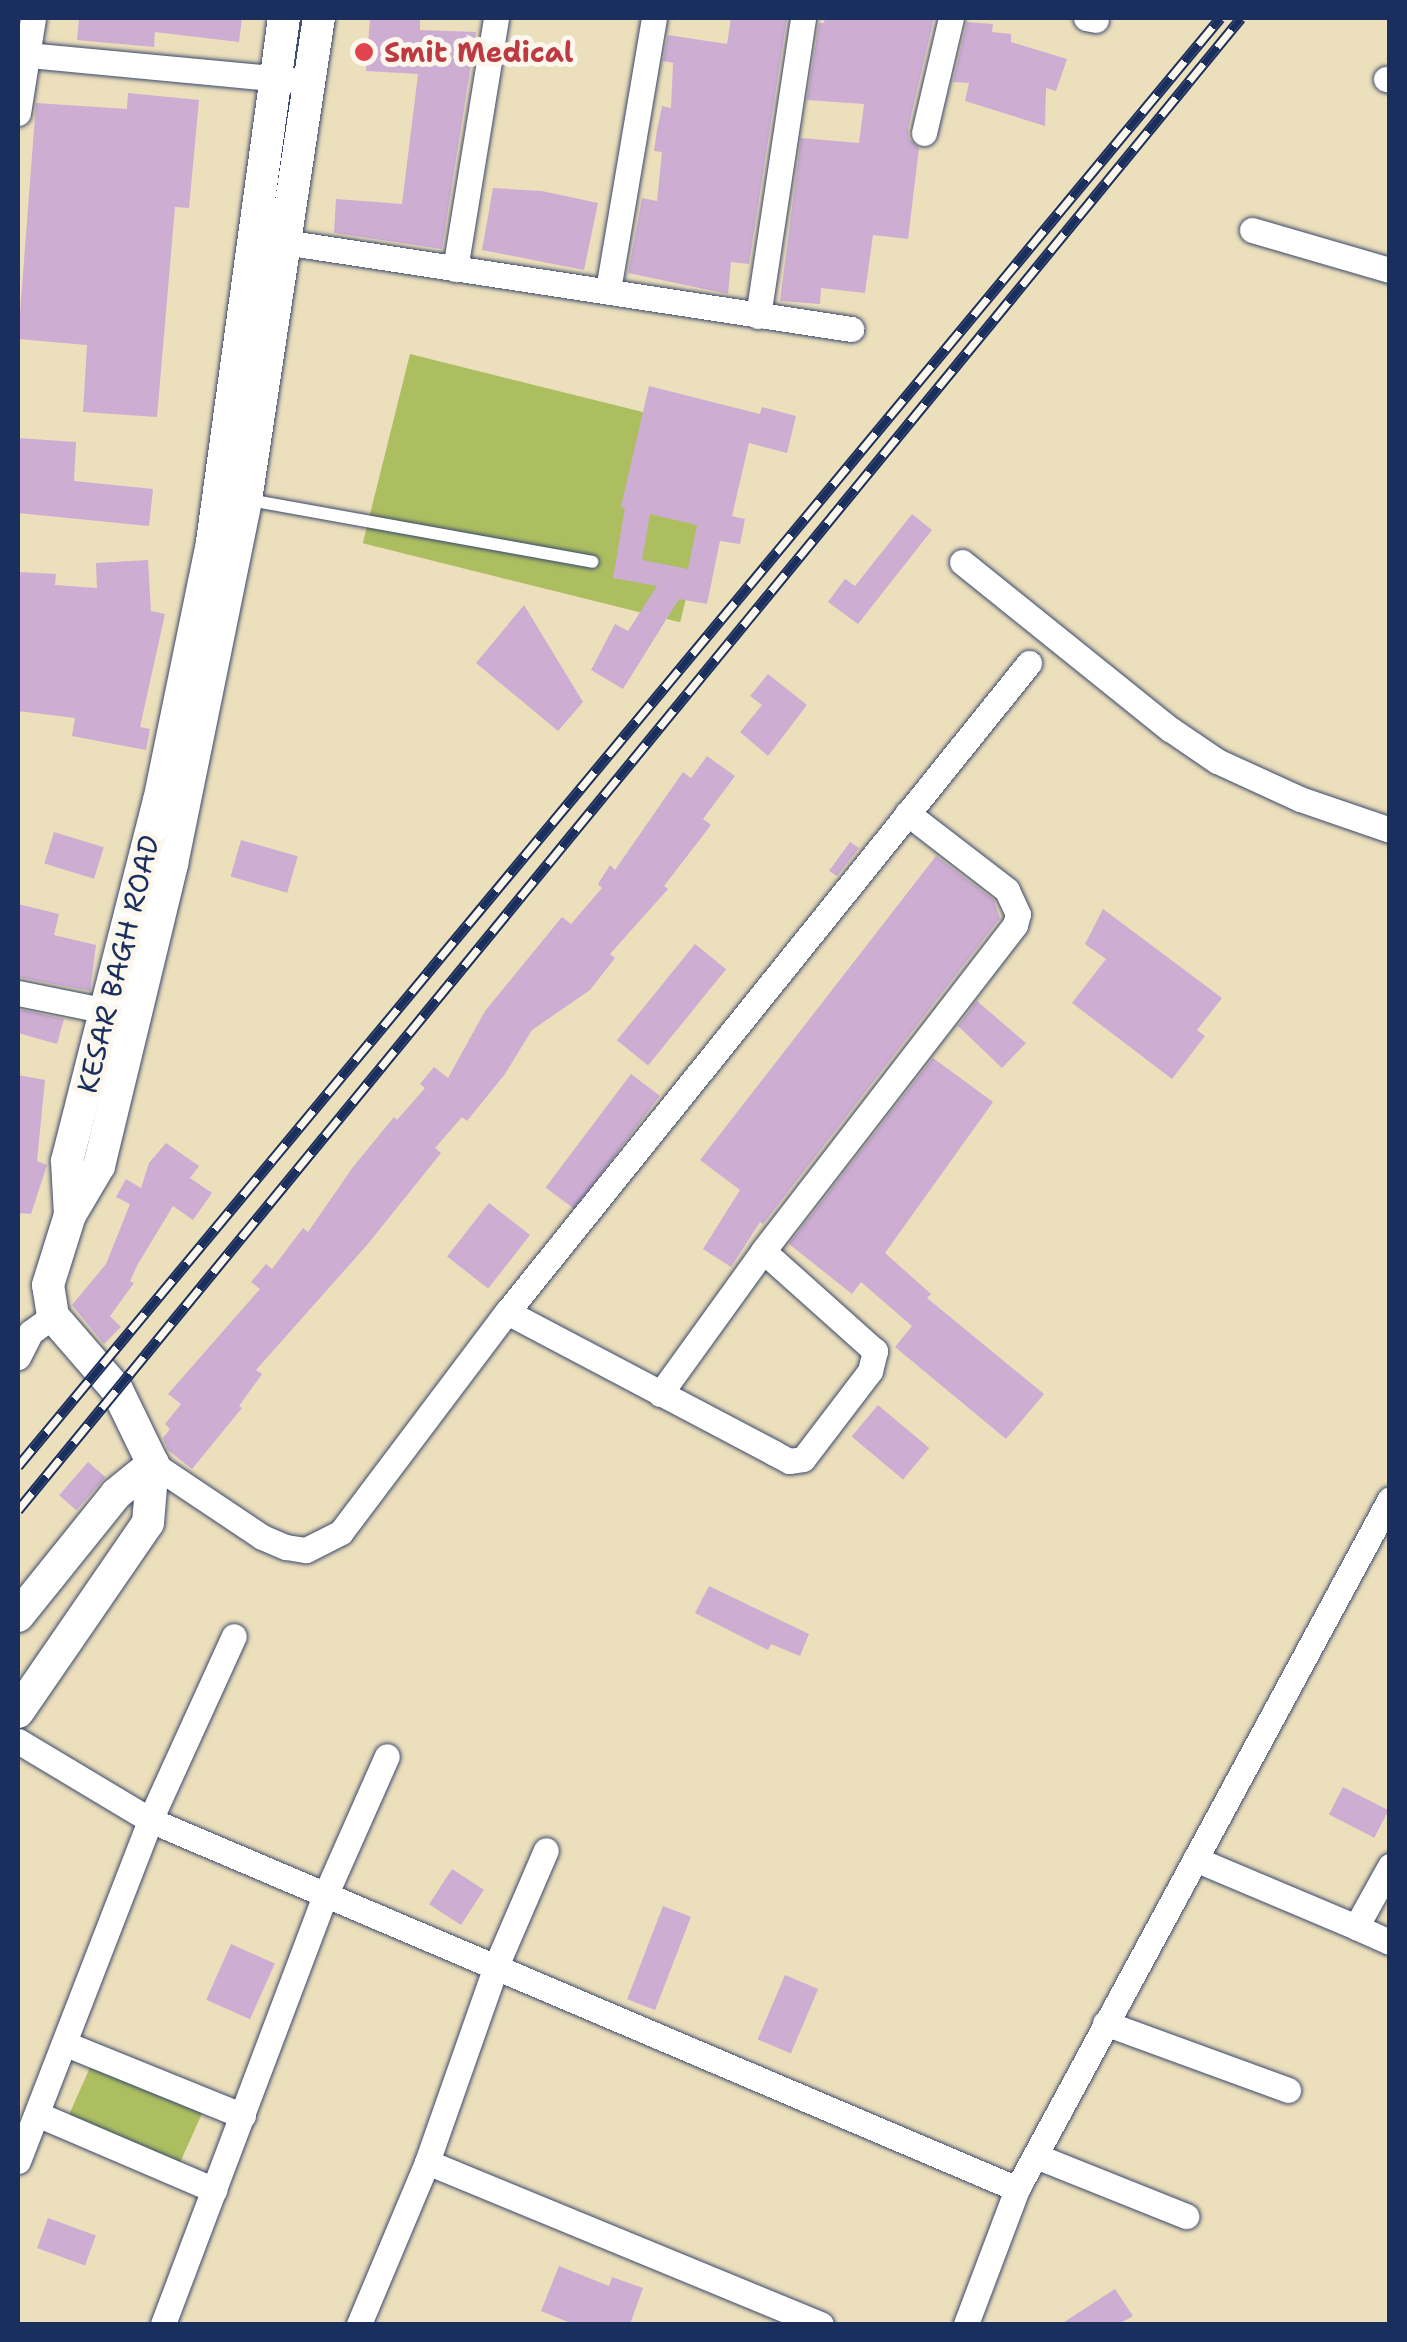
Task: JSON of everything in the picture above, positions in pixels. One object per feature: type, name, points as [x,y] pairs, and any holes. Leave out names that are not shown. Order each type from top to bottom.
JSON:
[{"type":"main road","points":[[284,18],[293,80]]},
{"type":"main road","points":[[70,1215],[100,1166],[172,864],[246,500],[284,242],[283,151],[293,80],[319,18]]},
{"type":"main road","name":"KESAR BAGH ROAD","points":[[53,1316],[50,1272],[70,1215],[67,1161],[160,800],[283,151]]},
{"type":"main road","points":[[18,1712],[148,1522],[153,1464],[116,1390],[53,1316]]},
{"type":"main road","points":[[18,1616],[116,1494],[153,1464]]},
{"type":"street","points":[[18,113],[22,55],[33,18]]},
{"type":"street","points":[[456,269],[496,18]]},
{"type":"street","points":[[608,290],[654,18]]},
{"type":"street","points":[[758,316],[802,18]]},
{"type":"street","points":[[924,133],[951,18]]},
{"type":"street","points":[[22,55],[293,80]]},
{"type":"street","points":[[1252,230],[1390,270]]},
{"type":"street","points":[[284,242],[850,329]]},
{"type":"street","points":[[962,562],[1170,729],[1217,761],[1300,798],[1390,830]]},
{"type":"street","points":[[153,1464],[274,1542],[306,1550],[341,1532],[507,1312],[1029,663]]},
{"type":"street","points":[[660,1394],[763,1250],[1015,925],[1018,914],[1006,890],[906,814]]},
{"type":"street","points":[[18,993],[107,1011]]},
{"type":"street","points":[[507,1312],[789,1461],[803,1459],[870,1372],[875,1360],[870,1344],[763,1250]]},
{"type":"street","points":[[18,1357],[31,1332],[53,1316]]},
{"type":"street","points":[[966,2324],[1018,2189],[1390,1499]]},
{"type":"street","points":[[18,2160],[150,1820],[234,1636]]},
{"type":"street","points":[[18,1741],[150,1820],[324,1898],[496,1966],[1018,2189]]},
{"type":"street","points":[[162,2324],[324,1898],[387,1756]]},
{"type":"street","points":[[359,2324],[426,2162],[496,1966],[546,1850]]},
{"type":"street","points":[[1195,1858],[1390,1942]]},
{"type":"street","points":[[1356,1927],[1390,1866]]},
{"type":"street","points":[[1105,2022],[1288,2090]]},
{"type":"street","points":[[66,2044],[243,2116]]},
{"type":"street","points":[[36,2114],[214,2190]]},
{"type":"street","points":[[1036,2156],[1186,2216]]},
{"type":"street","points":[[426,2162],[821,2324]]},
{"type":"lane","points":[[246,500],[592,562]]},
{"type":"green space","points":[[410,354],[727,433],[680,622],[363,543]]},
{"type":"green space","points":[[92,2063],[203,2112],[180,2163],[69,2114]]},
{"type":"building","points":[[79,18],[242,18],[239,42],[155,32],[154,47],[77,40]]},
{"type":"building","points":[[370,18],[420,18],[420,30],[476,32],[442,249],[334,233],[336,199],[402,204],[418,74],[366,71]]},
{"type":"building","points":[[731,18],[787,18],[749,264],[731,262],[728,294],[628,273],[642,198],[657,201],[662,152],[654,151],[657,130],[662,106],[671,108],[673,63],[663,61],[668,35],[727,44]]},
{"type":"building","points":[[825,18],[934,18],[908,129],[909,139],[919,148],[908,239],[873,235],[865,293],[821,288],[820,304],[780,301],[801,138],[859,143],[864,104],[807,100],[819,23],[824,23]]},
{"type":"building","points":[[967,22],[993,24],[992,32],[1011,34],[1011,42],[1067,59],[1056,91],[1046,88],[1045,126],[965,101],[969,83],[953,82]]},
{"type":"building","points":[[128,93],[199,100],[189,208],[175,207],[157,417],[83,412],[87,345],[18,339],[36,103],[127,109]]},
{"type":"building","points":[[493,188],[542,191],[598,203],[584,270],[482,250]]},
{"type":"building","points":[[649,386],[760,414],[762,407],[796,416],[787,453],[749,443],[732,516],[745,519],[740,544],[720,541],[707,604],[679,599],[623,689],[591,670],[615,624],[628,631],[657,586],[613,578],[625,508],[621,507]],"holes":[[[650,514],[697,525],[688,569],[642,560]]]},
{"type":"building","points":[[18,438],[76,442],[74,481],[153,489],[149,526],[18,513]]},
{"type":"building","points":[[912,514],[932,530],[858,624],[828,602],[845,579],[855,586]]},
{"type":"building","points":[[148,560],[151,611],[165,614],[140,727],[150,729],[146,750],[72,736],[75,718],[18,711],[18,572],[56,574],[55,585],[97,588],[96,563]]},
{"type":"building","points":[[524,605],[583,702],[558,731],[476,663]]},
{"type":"building","points":[[768,674],[807,705],[768,756],[740,732],[762,705],[750,696]]},
{"type":"building","points":[[707,756],[735,776],[703,819],[711,825],[664,886],[668,889],[610,954],[615,958],[590,990],[532,1030],[505,1074],[467,1121],[462,1117],[435,1148],[441,1153],[367,1245],[256,1370],[262,1374],[239,1406],[242,1408],[192,1469],[168,1450],[163,1438],[170,1429],[165,1424],[181,1404],[168,1394],[260,1289],[251,1282],[266,1264],[272,1269],[303,1228],[308,1232],[353,1167],[394,1117],[397,1120],[425,1088],[420,1084],[434,1067],[448,1078],[485,1011],[562,917],[571,924],[602,888],[598,884],[610,865],[615,870],[683,772],[691,778]]},
{"type":"building","points":[[54,832],[104,847],[94,879],[44,864]]},
{"type":"building","points":[[241,840],[298,856],[287,893],[231,877]]},
{"type":"building","points":[[850,842],[859,848],[837,876],[829,871]]},
{"type":"building","points":[[936,856],[994,900],[1000,918],[763,1224],[760,1222],[731,1267],[703,1249],[740,1190],[700,1160]]},
{"type":"building","points":[[18,904],[59,914],[54,935],[96,945],[90,991],[18,977]]},
{"type":"building","points":[[1103,909],[1222,998],[1197,1030],[1205,1036],[1172,1079],[1072,1003],[1106,959],[1085,944]]},
{"type":"building","points":[[695,944],[726,969],[648,1066],[617,1040]]},
{"type":"building","points":[[977,1001],[1026,1043],[1002,1068],[958,1026]]},
{"type":"building","points":[[18,1009],[64,1019],[57,1044],[18,1033]]},
{"type":"building","points":[[933,1058],[993,1102],[885,1253],[931,1294],[927,1298],[1044,1394],[1006,1439],[895,1347],[912,1326],[861,1282],[852,1294],[789,1244]]},
{"type":"building","points":[[631,1074],[660,1096],[574,1209],[546,1187]]},
{"type":"building","points":[[18,1075],[45,1080],[37,1161],[47,1165],[31,1214],[18,1213]]},
{"type":"building","points":[[166,1143],[199,1166],[190,1178],[212,1193],[193,1220],[173,1206],[138,1264],[130,1281],[134,1283],[110,1316],[121,1327],[104,1344],[72,1305],[106,1264],[130,1204],[116,1197],[126,1179],[141,1188],[149,1163]]},
{"type":"building","points":[[489,1203],[530,1235],[488,1289],[447,1257]]},
{"type":"building","points":[[878,1405],[929,1448],[903,1479],[852,1436]]},
{"type":"building","points":[[88,1462],[105,1477],[76,1510],[59,1495]]},
{"type":"building","points":[[709,1586],[809,1634],[800,1656],[771,1644],[768,1650],[695,1613]]},
{"type":"building","points":[[1343,1787],[1388,1810],[1374,1838],[1329,1815]]},
{"type":"building","points":[[452,1869],[484,1890],[461,1925],[429,1904]]},
{"type":"building","points":[[663,1906],[691,1917],[655,2010],[627,1999]]},
{"type":"building","points":[[231,1944],[275,1964],[250,2019],[206,2000]]},
{"type":"building","points":[[785,1975],[818,1989],[791,2054],[758,2039]]},
{"type":"building","points":[[48,2218],[96,2235],[85,2266],[37,2248]]},
{"type":"building","points":[[559,2266],[609,2286],[612,2277],[643,2288],[630,2324],[573,2324],[541,2311]]},
{"type":"building","points":[[1115,2289],[1133,2316],[1119,2324],[1061,2324]]},
{"type":"railway","points":[[18,1466],[1220,18]]},
{"type":"railway","points":[[18,1510],[1241,18]]},
{"type":"place","name":"Smit Medical","points":[[364,52]]}]
